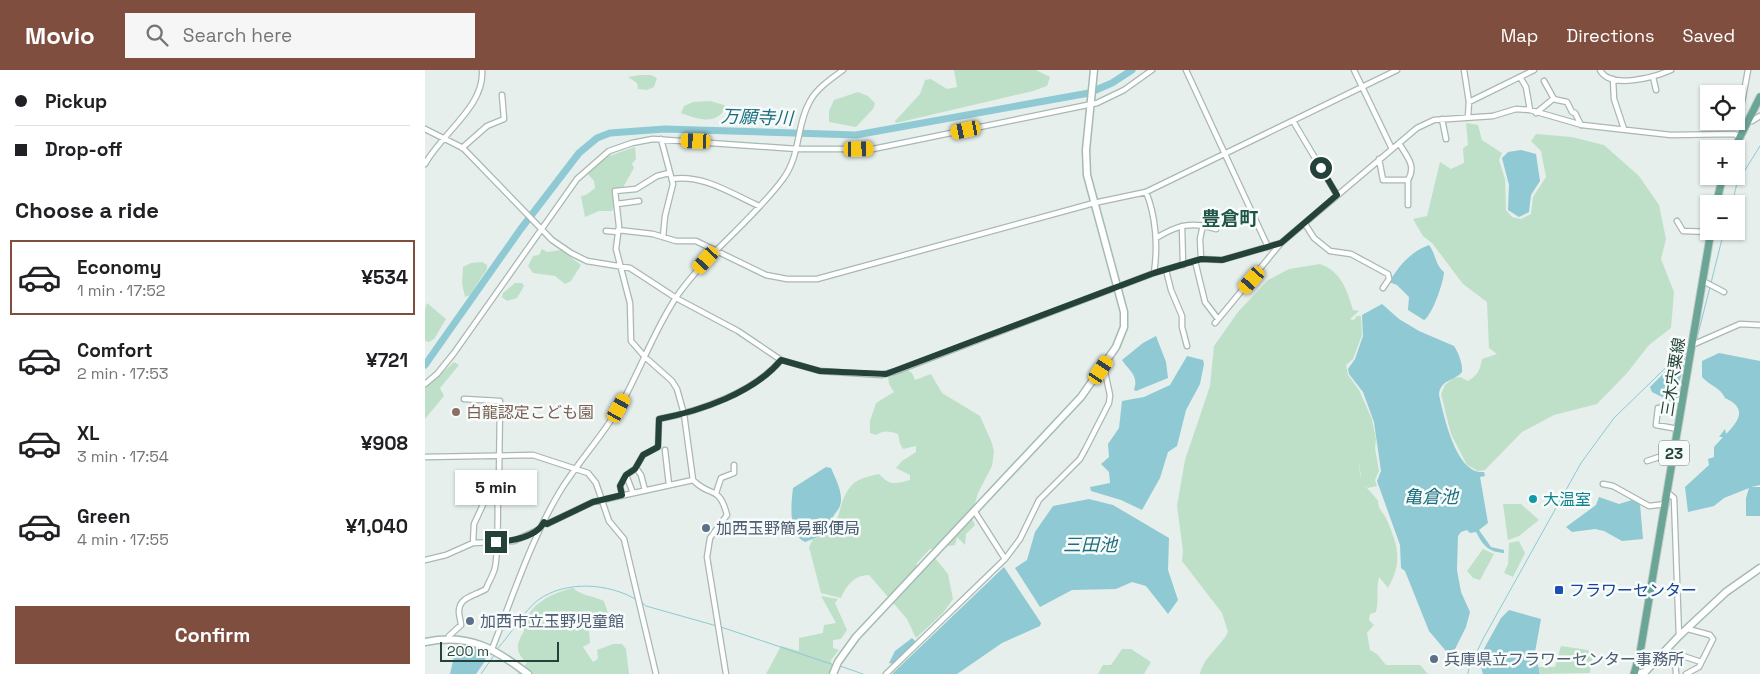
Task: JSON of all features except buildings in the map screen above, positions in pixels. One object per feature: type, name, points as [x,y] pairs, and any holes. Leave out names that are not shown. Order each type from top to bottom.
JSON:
[{"type":"main road","points":[[1745,128],[1760,97]]},
{"type":"main road","points":[[1738,140],[1744,130]]},
{"type":"main road","name":"三木宍粟線","points":[[1635,674],[1666,504],[1710,240]]},
{"type":"street","points":[[425,164],[479,94],[482,70]]},
{"type":"street","points":[[492,648],[517,582],[559,493],[608,427],[676,298],[716,249],[735,233],[786,174],[798,148],[811,98],[843,70]]},
{"type":"street","points":[[425,384],[437,374],[454,353],[568,190],[609,150],[632,143],[661,139],[798,148],[873,149],[1091,103],[1114,96],[1152,70]]},
{"type":"street","points":[[1186,70],[1268,246]]},
{"type":"street","points":[[1354,70],[1392,149]]},
{"type":"street","points":[[606,231],[663,237],[676,241],[696,241],[716,249],[766,275],[800,280],[817,279],[1094,203],[1146,192],[1397,70]]},
{"type":"street","points":[[1464,70],[1469,102],[1468,116]]},
{"type":"street","points":[[1469,102],[1534,70]]},
{"type":"street","points":[[1600,70],[1606,77],[1631,80],[1653,77],[1671,70]]},
{"type":"street","points":[[1745,86],[1748,70]]},
{"type":"street","points":[[833,674],[838,662],[856,637],[1081,397],[1116,347],[1124,327],[1124,312],[1087,175],[1086,150],[1094,72]]},
{"type":"street","points":[[1520,77],[1526,87],[1529,110]]},
{"type":"street","points":[[1653,77],[1656,90]]},
{"type":"street","points":[[1613,79],[1614,99],[1624,129]]},
{"type":"street","points":[[1544,81],[1554,100]]},
{"type":"street","points":[[462,148],[487,126],[504,119],[502,95]]},
{"type":"street","points":[[1536,113],[1554,100],[1567,102],[1581,125]]},
{"type":"street","points":[[1195,261],[1205,302],[1217,321],[1281,243],[1423,123],[1468,116],[1493,116],[1516,109],[1529,110],[1581,125],[1671,135],[1734,134],[1740,136]]},
{"type":"street","points":[[1749,120],[1760,116]]},
{"type":"street","points":[[1442,119],[1446,140]]},
{"type":"street","points":[[1293,122],[1337,195]]},
{"type":"street","points":[[425,130],[444,137],[462,148],[523,211],[571,253],[587,261],[630,268],[676,298],[738,331],[781,360],[820,371],[886,374],[1154,273],[1201,259],[1222,260],[1281,243]]},
{"type":"street","points":[[661,139],[673,184],[665,216],[663,237]]},
{"type":"street","points":[[1399,143],[1411,162],[1408,205]]},
{"type":"street","points":[[1379,159],[1383,180],[1409,180]]},
{"type":"street","points":[[669,173],[657,176],[635,189],[615,191],[618,231],[616,249],[630,303],[631,341],[645,357],[672,381],[685,414],[693,480]]},
{"type":"street","points":[[672,179],[685,177],[709,182],[759,206]]},
{"type":"street","points":[[1146,192],[1150,202],[1158,248],[1154,273]]},
{"type":"street","points":[[617,204],[639,201]]},
{"type":"street","points":[[1677,221],[1683,231],[1700,231]]},
{"type":"street","points":[[1156,238],[1194,223],[1216,229]]},
{"type":"street","points":[[1305,224],[1314,238],[1330,251],[1351,254],[1388,274],[1389,279],[1383,288]]},
{"type":"street","points":[[1201,259],[1200,239],[1203,225]]},
{"type":"street","points":[[1183,226],[1183,265]]},
{"type":"street","points":[[1166,270],[1171,290],[1182,316],[1182,327],[1187,346]]},
{"type":"street","points":[[1703,281],[1724,292]]},
{"type":"street","points":[[1692,345],[1740,324],[1760,325]]},
{"type":"street","points":[[622,495],[620,486],[626,475],[636,468],[643,455],[658,447],[659,419],[685,414],[753,386],[764,378],[781,360]]},
{"type":"street","points":[[886,674],[1005,559],[1020,539],[1039,500],[1079,459],[1106,410],[1110,394],[1107,377],[1101,370]]},
{"type":"street","points":[[1678,429],[1656,425],[1660,407],[1672,406],[1675,401],[1683,399]]},
{"type":"street","points":[[464,400],[500,401],[499,479],[487,496],[474,524],[473,543]]},
{"type":"street","points":[[665,450],[669,485]]},
{"type":"street","points":[[1647,461],[1674,452]]},
{"type":"street","points":[[425,457],[533,455],[588,473],[592,477],[603,500],[609,521],[624,539],[655,674]]},
{"type":"street","points":[[716,493],[721,478],[734,473],[735,466]]},
{"type":"street","points":[[636,468],[641,475],[645,490]]},
{"type":"street","points":[[626,475],[633,493]]},
{"type":"street","points":[[544,522],[547,524],[589,504],[603,500],[693,480],[716,493],[721,498],[727,515],[709,538],[707,557],[727,674]]},
{"type":"street","points":[[449,639],[449,636],[461,625],[459,610],[466,598],[471,594],[486,589],[489,579],[494,572],[496,483]]},
{"type":"street","points":[[1603,484],[1613,486],[1649,506],[1666,504]]},
{"type":"street","points":[[1667,492],[1674,498],[1679,636]]},
{"type":"street","points":[[975,512],[1005,559]]},
{"type":"street","points":[[425,560],[446,555],[473,543],[514,541],[540,530]]},
{"type":"street","points":[[1635,674],[1645,672],[1679,636],[1726,592],[1760,568]]},
{"type":"street","points":[[1686,674],[1696,669],[1713,639],[1710,635],[1688,629]]},
{"type":"street","points":[[425,642],[449,639],[467,640],[492,648],[528,674]]},
{"type":"street","points":[[1665,650],[1701,662]]},
{"type":"street","points":[[1675,653],[1676,674]]},
{"type":"green space","points":[[954,70],[1036,70],[1050,77],[1047,86],[1033,91],[896,123],[895,121],[920,94],[925,80],[931,79],[947,89],[957,87]]},
{"type":"green space","points":[[651,75],[657,78],[654,87],[647,90],[638,89],[637,83],[628,77]]},
{"type":"green space","points":[[858,92],[868,96],[875,103],[873,109],[856,127],[829,122],[829,111],[834,100]]},
{"type":"green space","points":[[710,101],[724,105],[726,108],[721,114],[711,119],[700,119],[681,113],[684,106],[693,102]]},
{"type":"green space","points":[[1466,123],[1478,125],[1482,140],[1502,153],[1499,160],[1505,179],[1506,210],[1512,217],[1521,219],[1531,214],[1533,197],[1546,177],[1541,151],[1531,141],[1536,134],[1572,137],[1604,145],[1639,176],[1659,205],[1666,239],[1661,259],[1674,292],[1671,328],[1649,345],[1627,373],[1597,404],[1554,415],[1522,432],[1485,470],[1478,471],[1467,465],[1451,434],[1441,394],[1445,385],[1453,378],[1460,377],[1468,381],[1478,372],[1482,359],[1497,354],[1489,348],[1487,302],[1463,284],[1432,243],[1423,236],[1413,219],[1427,216],[1440,162],[1451,169],[1464,163],[1463,148],[1468,145]]},
{"type":"green space","points":[[635,147],[636,159],[632,164],[634,168],[622,189],[614,190],[615,203],[612,211],[599,211],[585,217],[581,196],[586,195],[595,188],[594,181],[587,173],[606,157]]},
{"type":"green space","points":[[542,249],[547,252],[561,250],[581,265],[571,281],[565,284],[555,276],[533,273],[528,266],[533,256],[539,255]]},
{"type":"green space","points":[[482,262],[487,265],[487,269],[470,295],[465,297],[462,283],[463,267],[471,263]]},
{"type":"green space","points":[[1320,264],[1338,276],[1353,310],[1359,311],[1350,319],[1354,320],[1357,316],[1361,316],[1362,335],[1353,359],[1346,365],[1348,375],[1359,390],[1372,419],[1376,439],[1375,448],[1379,471],[1375,480],[1377,486],[1368,488],[1366,486],[1378,501],[1379,508],[1386,518],[1396,545],[1396,570],[1388,588],[1379,577],[1376,612],[1370,614],[1369,620],[1374,625],[1367,633],[1370,650],[1377,654],[1386,665],[1420,665],[1428,674],[1200,674],[1208,657],[1228,632],[1222,613],[1182,561],[1183,551],[1177,506],[1185,460],[1210,386],[1214,346],[1238,312],[1268,280],[1289,269]]},
{"type":"green space","points":[[515,283],[522,283],[524,286],[517,298],[507,301],[502,297],[503,293]]},
{"type":"green space","points":[[427,303],[446,319],[434,339],[429,342],[425,341],[425,309]]},
{"type":"green space","points":[[454,362],[459,365],[440,388],[444,396],[425,419],[425,388]]},
{"type":"green space","points":[[906,369],[912,373],[915,380],[931,374],[942,393],[980,416],[994,452],[992,466],[978,493],[971,517],[975,525],[966,534],[965,545],[957,537],[955,545],[930,549],[916,564],[922,569],[935,558],[948,574],[953,599],[943,613],[916,638],[907,619],[869,575],[855,579],[841,598],[821,593],[809,547],[813,539],[824,535],[831,529],[847,492],[856,482],[879,474],[886,481],[893,483],[910,480],[910,475],[896,468],[902,461],[916,452],[916,446],[903,449],[898,434],[895,433],[884,432],[876,435],[870,433],[870,421],[876,403],[894,392],[889,384],[888,376]]},
{"type":"green space","points":[[1503,504],[1521,504],[1539,520],[1519,536],[1508,540]]},
{"type":"green space","points":[[1519,541],[1525,553],[1513,577],[1504,573],[1508,564],[1509,543]]},
{"type":"green space","points":[[1483,549],[1494,554],[1480,580],[1473,578],[1467,571]]},
{"type":"green space","points":[[573,588],[604,601],[610,619],[589,631],[590,643],[583,647],[593,662],[598,659],[597,650],[613,644],[622,644],[626,649],[629,674],[517,674],[527,663],[519,653],[518,646],[528,615],[545,599]]},
{"type":"green space","points":[[821,596],[838,599],[835,603],[847,630],[841,639],[833,640],[833,648],[839,650],[831,660],[832,667],[829,674],[766,674],[781,646],[799,651],[799,638],[823,633],[824,625],[836,623]]},
{"type":"green space","points":[[1561,646],[1588,650],[1592,659],[1590,673],[1541,674],[1538,667],[1555,667]]},
{"type":"green space","points":[[1122,649],[1131,649],[1151,662],[1144,674],[1098,674],[1103,665],[1111,665]]},
{"type":"water","points":[[1521,150],[1536,154],[1540,181],[1531,195],[1529,212],[1519,217],[1508,210],[1509,185],[1502,158],[1508,152]]},
{"type":"water","points":[[1429,245],[1444,272],[1437,298],[1431,312],[1424,320],[1408,310],[1409,297],[1397,285],[1389,282],[1406,260],[1416,251]]},
{"type":"water","name":"亀倉池","points":[[1382,304],[1399,319],[1419,331],[1454,346],[1457,351],[1462,372],[1442,386],[1439,395],[1441,404],[1448,429],[1459,454],[1466,464],[1474,470],[1484,472],[1485,476],[1480,477],[1488,523],[1479,530],[1491,547],[1504,550],[1504,553],[1490,549],[1476,532],[1470,533],[1467,530],[1461,532],[1458,536],[1457,570],[1461,592],[1470,612],[1466,627],[1451,657],[1429,631],[1405,571],[1401,568],[1400,545],[1377,481],[1381,471],[1374,422],[1363,392],[1349,374],[1348,369],[1355,359],[1363,336],[1362,315]]},
{"type":"water","points":[[1156,336],[1166,362],[1168,378],[1136,391],[1134,390],[1135,381],[1133,374],[1122,360],[1143,343]]},
{"type":"water","points":[[1686,351],[1683,371],[1672,402],[1652,392],[1650,387]]},
{"type":"water","points":[[1719,353],[1760,361],[1760,485],[1751,487],[1760,487],[1760,516],[1746,516],[1746,498],[1749,488],[1724,498],[1714,506],[1688,512],[1685,487],[1709,465],[1708,459],[1714,457],[1714,447],[1723,437],[1719,437],[1725,429],[1726,434],[1731,429],[1739,414],[1739,410],[1732,402],[1702,377],[1702,361]]},
{"type":"water","points":[[1187,356],[1203,360],[1200,384],[1186,410],[1177,446],[1168,452],[1160,478],[1142,510],[1121,500],[1091,491],[1090,487],[1110,483],[1109,472],[1101,464],[1109,457],[1108,444],[1119,428],[1122,401],[1144,397],[1170,385]]},
{"type":"water","points":[[826,467],[831,468],[838,484],[841,495],[840,506],[829,527],[820,536],[805,542],[796,533],[793,526],[791,510],[793,488]]},
{"type":"water","points":[[1599,497],[1619,504],[1632,500],[1640,504],[1643,539],[1622,541],[1604,531],[1595,529],[1572,532],[1566,527],[1596,505]]},
{"type":"water","name":"三田池","points":[[1089,499],[1113,505],[1169,538],[1168,570],[1178,600],[1168,614],[1146,586],[1132,582],[1116,589],[1072,590],[1040,607],[1015,568],[1027,560],[1035,532],[1053,506]]},
{"type":"water","points":[[1004,567],[1041,623],[1040,626],[1002,643],[957,674],[892,674]]},
{"type":"water","points":[[1509,610],[1541,619],[1535,652],[1540,674],[1483,674],[1479,661],[1480,656],[1501,618]]},
{"type":"water","points":[[912,638],[916,642],[893,664],[889,663],[895,651]]},
{"type":"water","points":[[457,644],[473,645],[486,650],[485,661],[476,674],[450,674]]},
{"type":"waterway","name":"万願寺川","points":[[425,365],[520,230],[579,153],[597,138],[610,133],[665,129],[856,135],[1089,93],[1112,83],[1132,70]]},
{"type":"waterway","points":[[1734,195],[1737,183],[1760,146]]},
{"type":"waterway","points":[[1711,283],[1722,240]]},
{"type":"waterway","points":[[1696,342],[1710,287]]},
{"type":"waterway","points":[[1468,674],[1483,639],[1581,463],[1614,418],[1688,346]]},
{"type":"waterway","points":[[498,648],[538,600],[561,589],[587,586],[601,587],[626,594],[637,600]]},
{"type":"waterway","points":[[641,602],[646,606],[724,628],[834,665]]},
{"type":"waterway","points":[[481,674],[495,654]]},
{"type":"waterway","points":[[840,666],[863,674]]},
{"type":"place","name":"白龍認定こども園","points":[[456,412]]},
{"type":"place","name":"大温室","points":[[1533,499]]},
{"type":"place","name":"加西玉野簡易郵便局","points":[[706,528]]},
{"type":"place","name":"フラワーセンター","points":[[1559,590]]},
{"type":"place","name":"加西市立玉野児童館","points":[[470,621]]},
{"type":"place","name":"兵庫県立フラワーセンター事務所","points":[[1434,659]]},
{"type":"district","name":"豊倉町","points":[[1230,218]]},
{"type":"route","points":[[496,542],[514,541],[538,529],[540,530],[544,522],[547,524],[593,502],[622,495],[620,486],[626,475],[635,469],[645,453],[658,447],[657,422],[659,419],[703,408],[753,386],[772,371],[781,360],[820,371],[886,374],[1154,273],[1201,259],[1222,260],[1281,243],[1337,195],[1321,168]]}]
